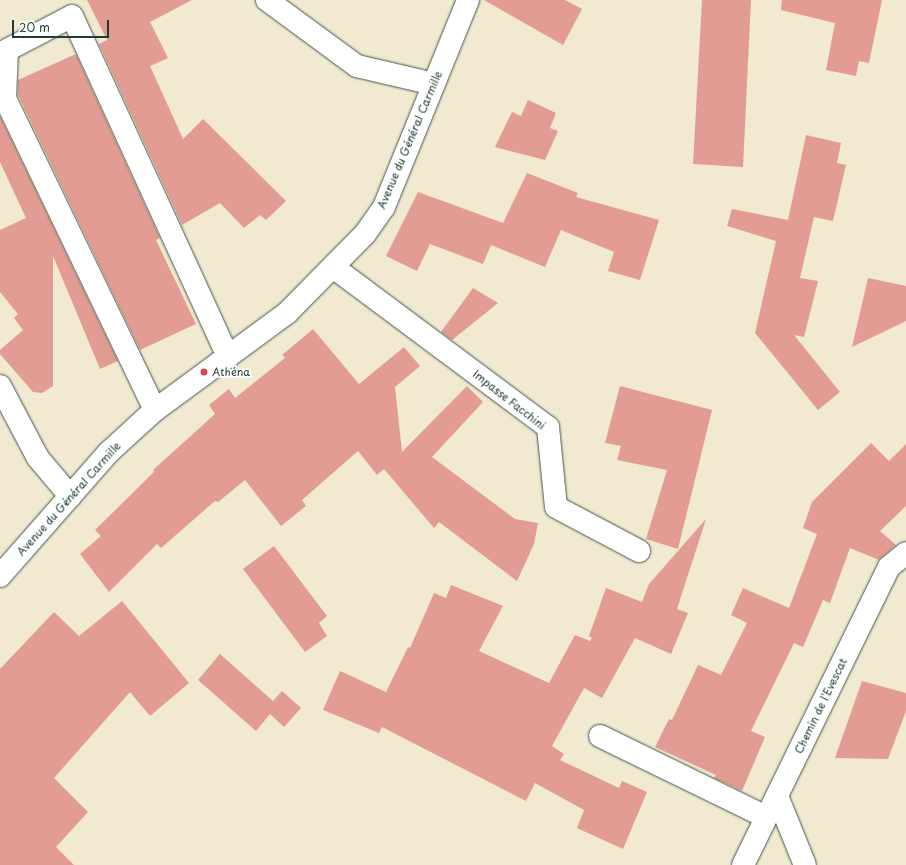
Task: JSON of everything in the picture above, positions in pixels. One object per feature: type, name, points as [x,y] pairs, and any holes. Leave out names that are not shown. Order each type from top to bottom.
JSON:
[{"type":"street","points":[[267,0],[357,66],[434,84]]},
{"type":"street","name":"Avenue du Général Carmille","points":[[0,576],[109,452],[155,410],[287,313],[365,234],[384,207],[468,0]]},
{"type":"street","points":[[155,410],[5,98],[7,50],[72,16],[228,357]]},
{"type":"street","name":"Impasse Facchini","points":[[333,267],[548,427],[556,507],[639,551]]},
{"type":"street","points":[[0,386],[38,458],[70,496]]},
{"type":"street","name":"Chemin de l'Evescat","points":[[743,865],[889,567],[906,554]]},
{"type":"street","points":[[600,736],[766,817]]},
{"type":"street","points":[[777,796],[805,865]]},
{"type":"building","points":[[87,0],[192,0],[150,22],[168,58],[150,66],[183,139],[203,119],[286,201],[266,220],[260,215],[244,228],[220,203],[182,225],[99,44],[107,40]]},
{"type":"building","points":[[484,0],[565,0],[582,9],[563,45]]},
{"type":"building","points":[[702,0],[751,0],[743,167],[693,164]]},
{"type":"building","points":[[782,0],[882,0],[869,63],[859,61],[856,76],[826,70],[835,23],[781,10]]},
{"type":"building","points":[[76,54],[160,238],[156,240],[196,324],[140,350],[18,95],[18,80]]},
{"type":"building","points":[[528,100],[556,113],[550,128],[558,131],[545,160],[495,147],[512,112],[521,116]]},
{"type":"building","points":[[0,116],[118,361],[100,369],[53,256],[53,386],[42,393],[33,392],[0,354],[0,350],[23,330],[14,318],[18,314],[0,292],[0,230],[26,218],[0,162]]},
{"type":"building","points":[[806,135],[841,143],[837,163],[846,165],[833,221],[814,217],[800,278],[818,281],[804,337],[794,335],[840,392],[818,410],[755,333],[776,241],[727,226],[732,209],[788,220]]},
{"type":"building","points":[[527,173],[578,193],[576,197],[659,220],[640,280],[608,271],[614,252],[561,230],[545,267],[491,245],[483,264],[430,244],[417,271],[386,256],[418,192],[503,223]]},
{"type":"building","points":[[868,278],[906,286],[906,321],[852,347]]},
{"type":"building","points":[[473,288],[498,303],[452,340],[441,332]]},
{"type":"building","points":[[313,329],[359,384],[404,347],[420,366],[395,387],[402,452],[467,386],[483,402],[432,457],[515,519],[538,523],[534,544],[517,581],[439,522],[434,528],[384,469],[377,475],[358,451],[302,500],[306,506],[281,526],[245,480],[218,502],[215,501],[161,548],[157,544],[109,592],[80,554],[101,536],[95,530],[154,472],[153,470],[215,414],[209,405],[229,389],[235,398],[285,358],[282,355]]},
{"type":"building","points":[[620,386],[712,410],[678,549],[646,539],[667,470],[617,460],[621,446],[605,443]]},
{"type":"building","points":[[871,443],[889,461],[906,444],[906,506],[880,531],[896,545],[879,560],[850,548],[830,603],[823,600],[803,647],[794,643],[751,731],[765,737],[742,791],[714,778],[716,775],[655,747],[669,719],[672,720],[698,665],[721,675],[747,623],[731,615],[743,588],[789,608],[817,534],[803,528],[812,502]]},
{"type":"building","points":[[706,519],[677,609],[688,613],[671,654],[635,638],[602,698],[584,688],[552,746],[564,754],[560,760],[619,788],[622,781],[647,792],[623,849],[577,828],[584,810],[535,783],[526,801],[382,727],[379,733],[323,710],[340,671],[386,692],[408,647],[410,648],[434,593],[446,598],[451,585],[503,606],[479,651],[549,683],[575,635],[590,641],[592,638],[589,636],[606,588],[642,602],[649,584]]},
{"type":"building","points":[[274,546],[327,616],[319,623],[327,636],[305,652],[243,569]]},
{"type":"building","points":[[122,601],[189,683],[150,716],[130,692],[54,778],[88,812],[56,847],[74,865],[0,865],[0,669],[54,612],[79,636]]},
{"type":"building","points":[[220,654],[273,701],[282,691],[301,708],[284,727],[270,714],[256,731],[198,680]]},
{"type":"building","points":[[862,681],[906,693],[906,711],[888,759],[835,758]]},
{"type":"place","name":"Athéna","points":[[204,372]]}]
